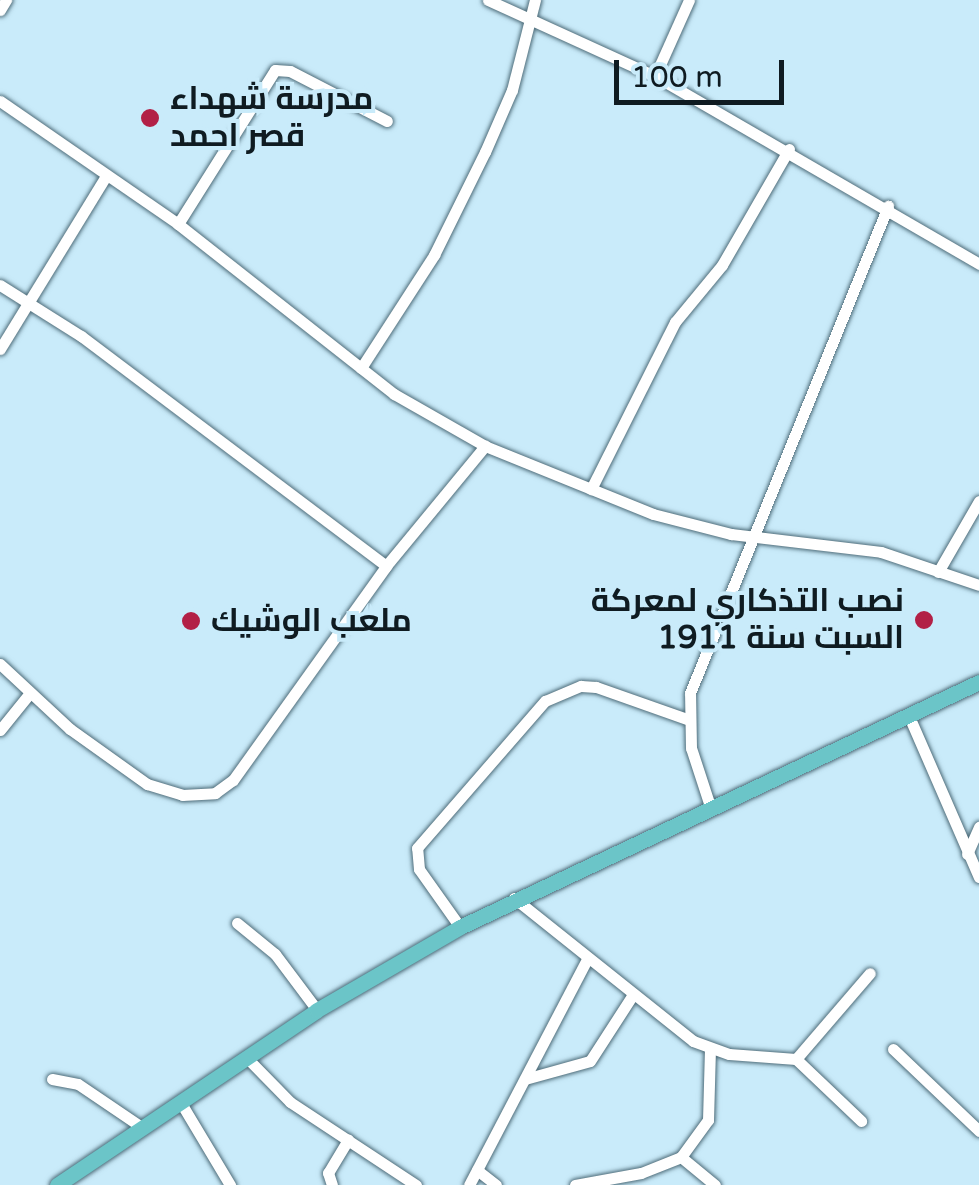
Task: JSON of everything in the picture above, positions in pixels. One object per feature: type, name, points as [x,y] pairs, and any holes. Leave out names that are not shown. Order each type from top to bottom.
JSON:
[{"type":"main road","points":[[59,1184],[318,1010],[460,927],[514,898],[979,682]]},
{"type":"street","points":[[0,10],[6,0]]},
{"type":"street","points":[[488,0],[655,76],[888,206],[979,264]]},
{"type":"street","points":[[361,368],[434,255],[476,169],[512,90],[534,20],[534,0]]},
{"type":"street","points":[[655,76],[689,0]]},
{"type":"street","points":[[178,224],[275,70],[290,71],[387,121]]},
{"type":"street","points":[[0,101],[178,224],[361,368],[485,446],[672,520],[836,543],[979,585]]},
{"type":"street","points":[[591,489],[675,322],[722,265],[789,149]]},
{"type":"street","points":[[0,349],[106,176]]},
{"type":"street","points":[[710,806],[687,719],[694,679],[758,535],[888,206]]},
{"type":"street","points":[[0,285],[28,298],[386,566]]},
{"type":"street","points":[[0,664],[30,694],[148,784],[182,796],[216,793],[234,780],[386,566],[485,446]]},
{"type":"street","points":[[938,572],[979,501]]},
{"type":"street","points":[[460,927],[419,869],[417,848],[545,701],[581,686],[687,719]]},
{"type":"street","points":[[0,730],[30,694]]},
{"type":"street","points":[[908,714],[979,877]]},
{"type":"street","points":[[966,854],[979,828]]},
{"type":"street","points":[[514,898],[586,961],[710,1050],[796,1060],[861,1121]]},
{"type":"street","points":[[237,924],[276,954],[318,1010]]},
{"type":"street","points":[[469,1185],[586,961]]},
{"type":"street","points":[[796,1060],[870,973]]},
{"type":"street","points":[[524,1079],[590,1061],[632,996]]},
{"type":"street","points":[[893,1049],[979,1132]]},
{"type":"street","points":[[575,1185],[626,1181],[681,1157],[708,1120],[710,1050]]},
{"type":"street","points":[[246,1057],[282,1095],[416,1185]]},
{"type":"street","points":[[52,1080],[78,1084],[142,1128]]},
{"type":"street","points":[[181,1103],[230,1185]]},
{"type":"street","points":[[332,1185],[328,1172],[348,1140]]},
{"type":"street","points":[[681,1157],[716,1185]]},
{"type":"street","points":[[476,1170],[496,1185]]},
{"type":"place","name":"مدرسة شهداء قصر احمد","points":[[150,118]]},
{"type":"place","name":"نصب التذكاري لمعركة السبت سنة 1911","points":[[924,620]]},
{"type":"place","name":"ملعب الوشيك","points":[[191,621]]}]
